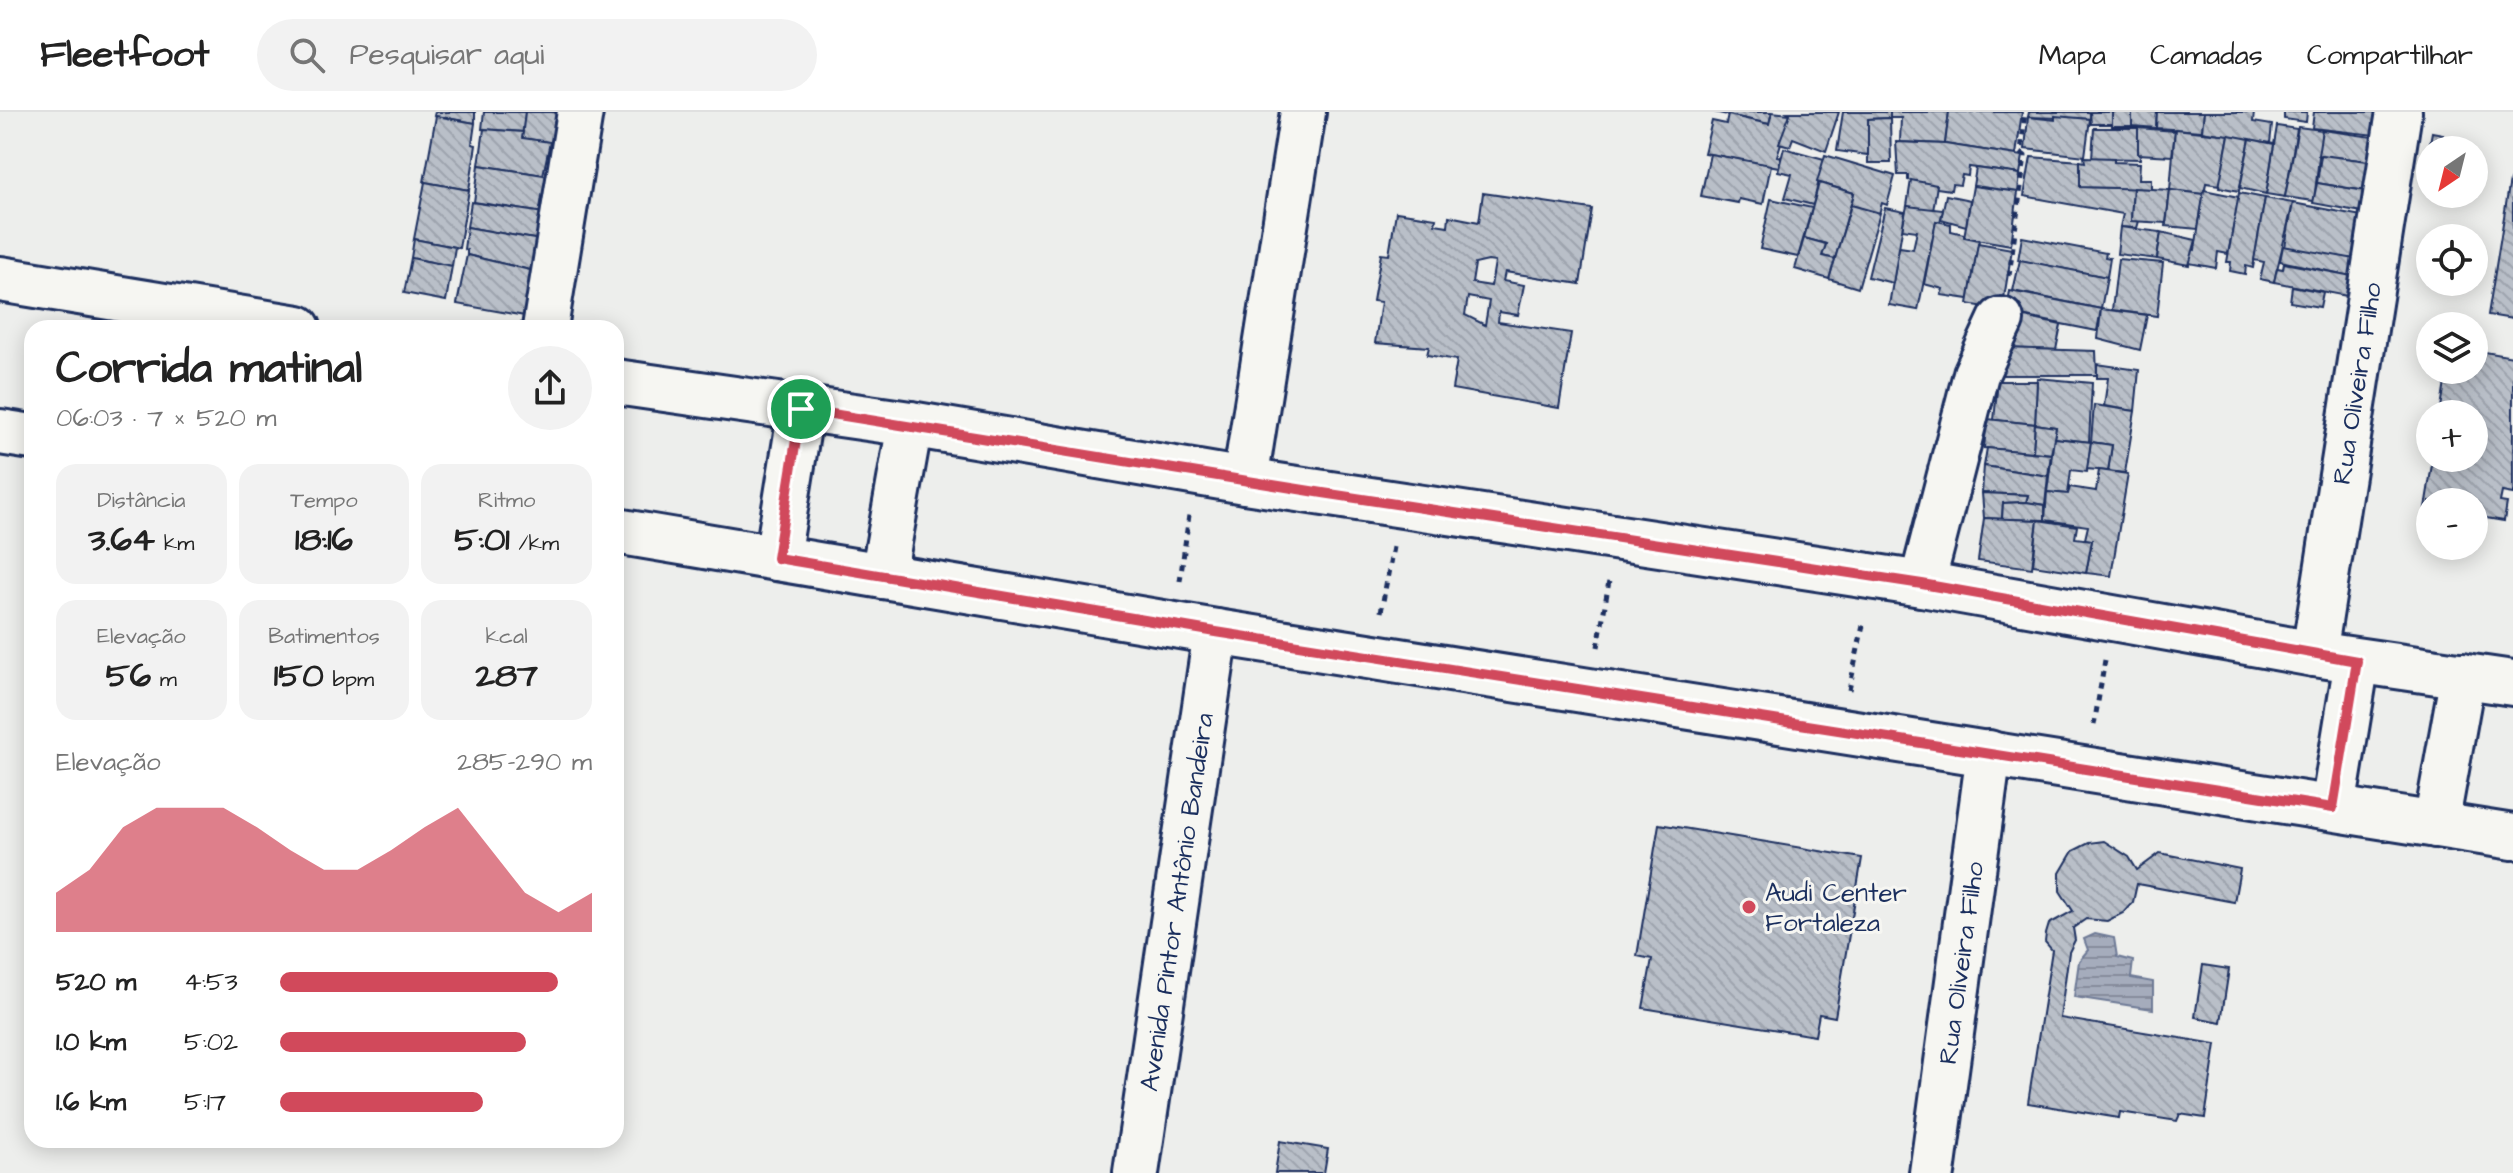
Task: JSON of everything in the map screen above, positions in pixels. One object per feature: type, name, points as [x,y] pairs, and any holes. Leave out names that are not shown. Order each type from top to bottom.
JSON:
[{"type":"main road","points":[[546,320],[580,112]]},
{"type":"main road","points":[[1245,481],[1303,112]]},
{"type":"main road","name":"Rua Oliveira Filho","points":[[2314,654],[2399,112]]},
{"type":"main road","points":[[0,279],[249,320]]},
{"type":"main road","points":[[1922,584],[1976,374],[2001,320]]},
{"type":"main road","points":[[624,383],[910,424],[1245,481],[1873,576],[2314,654],[2513,683]]},
{"type":"main road","points":[[777,558],[801,409]]},
{"type":"main road","points":[[883,576],[910,424]]},
{"type":"main road","points":[[0,432],[24,436]]},
{"type":"main road","points":[[624,532],[1195,629],[2513,837]]},
{"type":"main road","name":"Avenida Pintor Antônio Bandeira","points":[[1136,1173],[1195,629]]},
{"type":"main road","points":[[2333,808],[2357,661]]},
{"type":"main road","points":[[2436,825],[2463,675]]},
{"type":"main road","name":"Rua Oliveira Filho","points":[[1932,1173],[1989,753]]},
{"type":"path","points":[[2001,320],[2014,253],[2025,156],[2021,153],[2025,112]]},
{"type":"path","points":[[1195,472],[1195,629]]},
{"type":"path","points":[[1373,657],[1401,505]]},
{"type":"path","points":[[1591,691],[1616,537]]},
{"type":"path","points":[[1841,730],[1873,576]]},
{"type":"path","points":[[2086,769],[2113,618]]},
{"type":"water","points":[[2095,934],[2114,938],[2117,957],[2133,961],[2131,978],[2153,982],[2153,1009],[2074,997],[2079,961],[2088,950],[2084,939]]},
{"type":"building","points":[[435,112],[475,112],[475,123],[434,116]]},
{"type":"building","points":[[484,112],[525,112],[523,132],[482,129]]},
{"type":"building","points":[[525,112],[561,112],[567,145],[522,138]]},
{"type":"building","points":[[1714,112],[1772,112],[1769,124]]},
{"type":"building","points":[[1772,112],[1790,114],[1777,156],[1781,157],[1779,167],[1704,153],[1712,121],[1726,124],[1728,115],[1769,124]]},
{"type":"building","points":[[1787,112],[1839,112],[1826,151],[1793,138],[1790,146],[1779,143],[1790,114]]},
{"type":"building","points":[[1843,112],[1890,112],[1890,118],[1868,119],[1868,155],[1837,151]]},
{"type":"building","points":[[1890,112],[1949,112],[1945,144],[1900,142],[1901,118],[1890,118]]},
{"type":"building","points":[[1949,112],[2022,112],[2016,155],[1945,144]]},
{"type":"building","points":[[2029,112],[2090,112],[2090,119],[2028,117]]},
{"type":"building","points":[[2090,112],[2112,112],[2112,124],[2091,124]]},
{"type":"building","points":[[2112,112],[2132,112],[2132,126],[2112,126]]},
{"type":"building","points":[[2132,112],[2157,112],[2156,128],[2132,126]]},
{"type":"building","points":[[2157,112],[2204,112],[2202,131],[2156,128]]},
{"type":"building","points":[[2204,112],[2254,112],[2253,122],[2272,125],[2270,143],[2202,131]]},
{"type":"building","points":[[2284,112],[2307,112],[2306,122],[2284,119]]},
{"type":"building","points":[[2314,112],[2379,112],[2375,135],[2312,128]]},
{"type":"building","points":[[436,116],[475,123],[472,144],[476,145],[469,190],[424,182]]},
{"type":"building","points":[[2055,116],[2090,119],[2085,156],[2025,149],[2028,117],[2055,120]]},
{"type":"building","points":[[1890,118],[1891,163],[1868,163],[1868,119]]},
{"type":"building","points":[[2277,126],[2297,129],[2285,197],[2266,194]]},
{"type":"building","points":[[2298,127],[2322,130],[2314,201],[2285,197]]},
{"type":"building","points":[[2094,128],[2138,128],[2140,159],[2092,158]]},
{"type":"building","points":[[2138,128],[2175,131],[2172,156],[2138,154]]},
{"type":"building","points":[[484,129],[523,132],[522,138],[550,142],[543,175],[479,165]]},
{"type":"building","points":[[2175,129],[2229,135],[2220,185],[2206,183],[2204,194],[2170,190]]},
{"type":"building","points":[[2322,130],[2380,138],[2377,162],[2318,155]]},
{"type":"building","points":[[2229,135],[2250,139],[2239,191],[2219,187]]},
{"type":"building","points":[[2250,139],[2274,144],[2266,194],[2240,188]]},
{"type":"building","points":[[1896,142],[1945,144],[2023,156],[2020,174],[1969,167],[1968,176],[1962,175],[1960,185],[1952,184],[1951,190],[1937,188],[1908,180],[1908,175],[1898,175]]},
{"type":"building","points":[[1784,148],[1824,159],[1813,205],[1785,198],[1792,174],[1778,171]]},
{"type":"building","points":[[1710,154],[1771,165],[1763,204],[1701,196]]},
{"type":"building","points":[[1825,155],[1895,176],[1887,205],[1882,203],[1879,214],[1851,205],[1854,193],[1817,182]]},
{"type":"building","points":[[2321,155],[2383,163],[2379,193],[2317,183]]},
{"type":"building","points":[[2031,157],[2080,161],[2080,187],[2133,188],[2131,221],[2139,221],[2137,228],[2120,227],[2123,214],[2024,196]]},
{"type":"building","points":[[2084,157],[2140,163],[2139,179],[2151,179],[2151,189],[2080,187],[2080,161],[2085,162]]},
{"type":"building","points":[[479,165],[550,176],[544,213],[474,202]]},
{"type":"building","points":[[1976,168],[2020,174],[2018,192],[1973,186]]},
{"type":"building","points":[[1911,180],[1937,185],[1933,211],[1907,206]]},
{"type":"building","points":[[2510,180],[2513,181],[2513,319],[2488,315]]},
{"type":"building","points":[[425,182],[469,190],[459,248],[414,239]]},
{"type":"building","points":[[1819,183],[1854,193],[1835,259],[1822,256],[1826,244],[1804,238]]},
{"type":"building","points":[[2317,183],[2377,193],[2373,214],[2313,203]]},
{"type":"building","points":[[1973,186],[2018,192],[2011,245],[1964,237]]},
{"type":"building","points":[[2133,188],[2170,190],[2166,223],[2131,221]]},
{"type":"building","points":[[2170,190],[2204,194],[2198,229],[2166,226]]},
{"type":"building","points":[[2204,190],[2239,197],[2228,254],[2218,252],[2216,268],[2189,263],[2192,249],[2195,250]]},
{"type":"building","points":[[1483,193],[1592,209],[1580,284],[1505,272],[1503,281],[1524,285],[1518,315],[1499,312],[1498,322],[1571,333],[1559,408],[1452,389],[1457,360],[1427,355],[1429,347],[1375,343],[1381,302],[1373,301],[1381,254],[1389,255],[1396,212],[1436,218],[1435,224],[1448,226],[1449,216],[1479,222]],"holes":[[[1495,262],[1491,286],[1472,283],[1475,264]],[[1468,297],[1489,301],[1485,325],[1465,315]]]},
{"type":"building","points":[[2239,193],[2265,198],[2253,268],[2246,266],[2245,274],[2230,271],[2231,262],[2227,262]]},
{"type":"building","points":[[1946,195],[1970,200],[1966,226],[1941,219]]},
{"type":"building","points":[[2265,198],[2293,203],[2274,282],[2260,279],[2264,262],[2254,260]]},
{"type":"building","points":[[1771,199],[1812,208],[1798,257],[1760,249]]},
{"type":"building","points":[[471,202],[544,213],[540,240],[467,227]]},
{"type":"building","points":[[2293,203],[2367,217],[2357,260],[2285,247]]},
{"type":"building","points":[[1851,205],[1880,213],[1858,288],[1829,279]]},
{"type":"building","points":[[1907,206],[1943,210],[1940,222],[1936,221],[1918,310],[1889,305],[1899,247],[1913,249],[1917,231],[1902,229]]},
{"type":"building","points":[[1885,208],[1905,212],[1893,283],[1868,277]]},
{"type":"building","points":[[1936,221],[1951,224],[1951,231],[1964,234],[1964,237],[1979,240],[1969,299],[1941,295],[1943,289],[1924,284]]},
{"type":"building","points":[[467,227],[540,240],[534,271],[467,255],[464,249]]},
{"type":"building","points":[[2120,227],[2161,232],[2157,259],[2117,254]]},
{"type":"building","points":[[2161,232],[2196,240],[2189,265],[2157,259]]},
{"type":"building","points":[[2022,237],[2106,253],[2105,257],[2110,258],[2107,277],[2018,260]]},
{"type":"building","points":[[1804,238],[1826,244],[1822,256],[1835,259],[1829,279],[1795,269]]},
{"type":"building","points":[[414,239],[455,247],[452,266],[411,258]]},
{"type":"building","points":[[1978,243],[2012,249],[2002,310],[1968,304]]},
{"type":"building","points":[[2283,246],[2355,259],[2352,276],[2280,261]]},
{"type":"building","points":[[467,255],[534,271],[525,316],[457,304]]},
{"type":"building","points":[[411,258],[452,266],[446,301],[404,293]]},
{"type":"building","points":[[2118,259],[2163,263],[2157,316],[2112,310]]},
{"type":"building","points":[[2020,260],[2107,277],[2101,309],[2013,291]]},
{"type":"building","points":[[2284,263],[2352,276],[2347,296],[2274,282],[2277,268],[2283,269]]},
{"type":"building","points":[[2292,286],[2323,292],[2320,307],[2290,302]]},
{"type":"building","points":[[2010,291],[2101,309],[2097,331],[2006,313]]},
{"type":"building","points":[[2101,309],[2147,315],[2140,350],[2098,339]]},
{"type":"building","points":[[2006,313],[2061,325],[2056,350],[2002,348]]},
{"type":"building","points":[[2002,348],[2096,351],[2097,375],[2002,375]]},
{"type":"building","points":[[2488,353],[2513,357],[2513,494],[2502,492],[2500,502],[2507,503],[2504,521],[2488,518],[2488,488],[2428,488],[2431,472],[2488,472],[2488,400],[2442,400],[2445,384],[2488,384]]},
{"type":"building","points":[[2097,364],[2139,370],[2135,411],[2104,406],[2108,378],[2097,378]]},
{"type":"building","points":[[2037,378],[2092,383],[2089,442],[2054,438],[2056,427],[2035,424]]},
{"type":"building","points":[[1998,381],[2037,381],[2035,424],[1994,420]]},
{"type":"building","points":[[2094,405],[2135,411],[2125,473],[2108,471],[2112,445],[2091,442]]},
{"type":"building","points":[[1987,419],[2035,424],[2033,452],[1984,448]]},
{"type":"building","points":[[2035,424],[2056,427],[2051,454],[2033,452]]},
{"type":"building","points":[[2054,438],[2091,442],[2087,472],[2071,470],[2068,494],[2047,492]]},
{"type":"building","points":[[2091,442],[2112,445],[2108,471],[2087,469]]},
{"type":"building","points":[[1987,448],[2051,454],[2048,476],[1984,466]]},
{"type":"building","points":[[1984,466],[2048,476],[2045,505],[2026,502],[2028,495],[1982,493]]},
{"type":"building","points":[[2099,470],[2128,474],[2111,576],[2086,573],[2092,540],[2085,539],[2088,526],[2045,520],[2047,492],[2068,494],[2070,487],[2096,491]]},
{"type":"building","points":[[1982,493],[2028,495],[2026,502],[2003,503],[2002,519],[1984,518]]},
{"type":"building","points":[[2003,503],[2045,505],[2045,520],[2002,519]]},
{"type":"building","points":[[1984,518],[2038,520],[2032,568],[1978,561]]},
{"type":"building","points":[[2038,520],[2077,526],[2075,538],[2092,540],[2086,573],[2033,565]]},
{"type":"building","name":"Audi Center Fortaleza","points":[[1659,824],[1862,858],[1835,1017],[1819,1014],[1815,1036],[1643,1008],[1652,959],[1637,956]]},
{"type":"building","points":[[2104,841],[2129,857],[2137,870],[2160,853],[2240,869],[2234,902],[2137,884],[2133,902],[2123,913],[2107,921],[2086,919],[2073,928],[2075,940],[2069,952],[2060,1018],[2216,1044],[2205,1118],[2180,1114],[2177,1121],[2120,1112],[2119,1118],[2028,1103],[2052,950],[2045,942],[2046,934],[2049,924],[2073,911],[2060,891],[2060,873],[2073,851],[2089,843]]},
{"type":"building","points":[[2203,965],[2229,969],[2221,1022],[2195,1017]]},
{"type":"building","points":[[1280,1141],[1328,1149],[1324,1173],[1275,1173]]},
{"type":"place","name":"Audi Center Fortaleza","points":[[1749,907]]},
{"type":"route","points":[[801,409],[910,424],[1245,481],[1922,584],[2357,661],[2333,808],[1216,632],[777,558],[801,409]]}]
